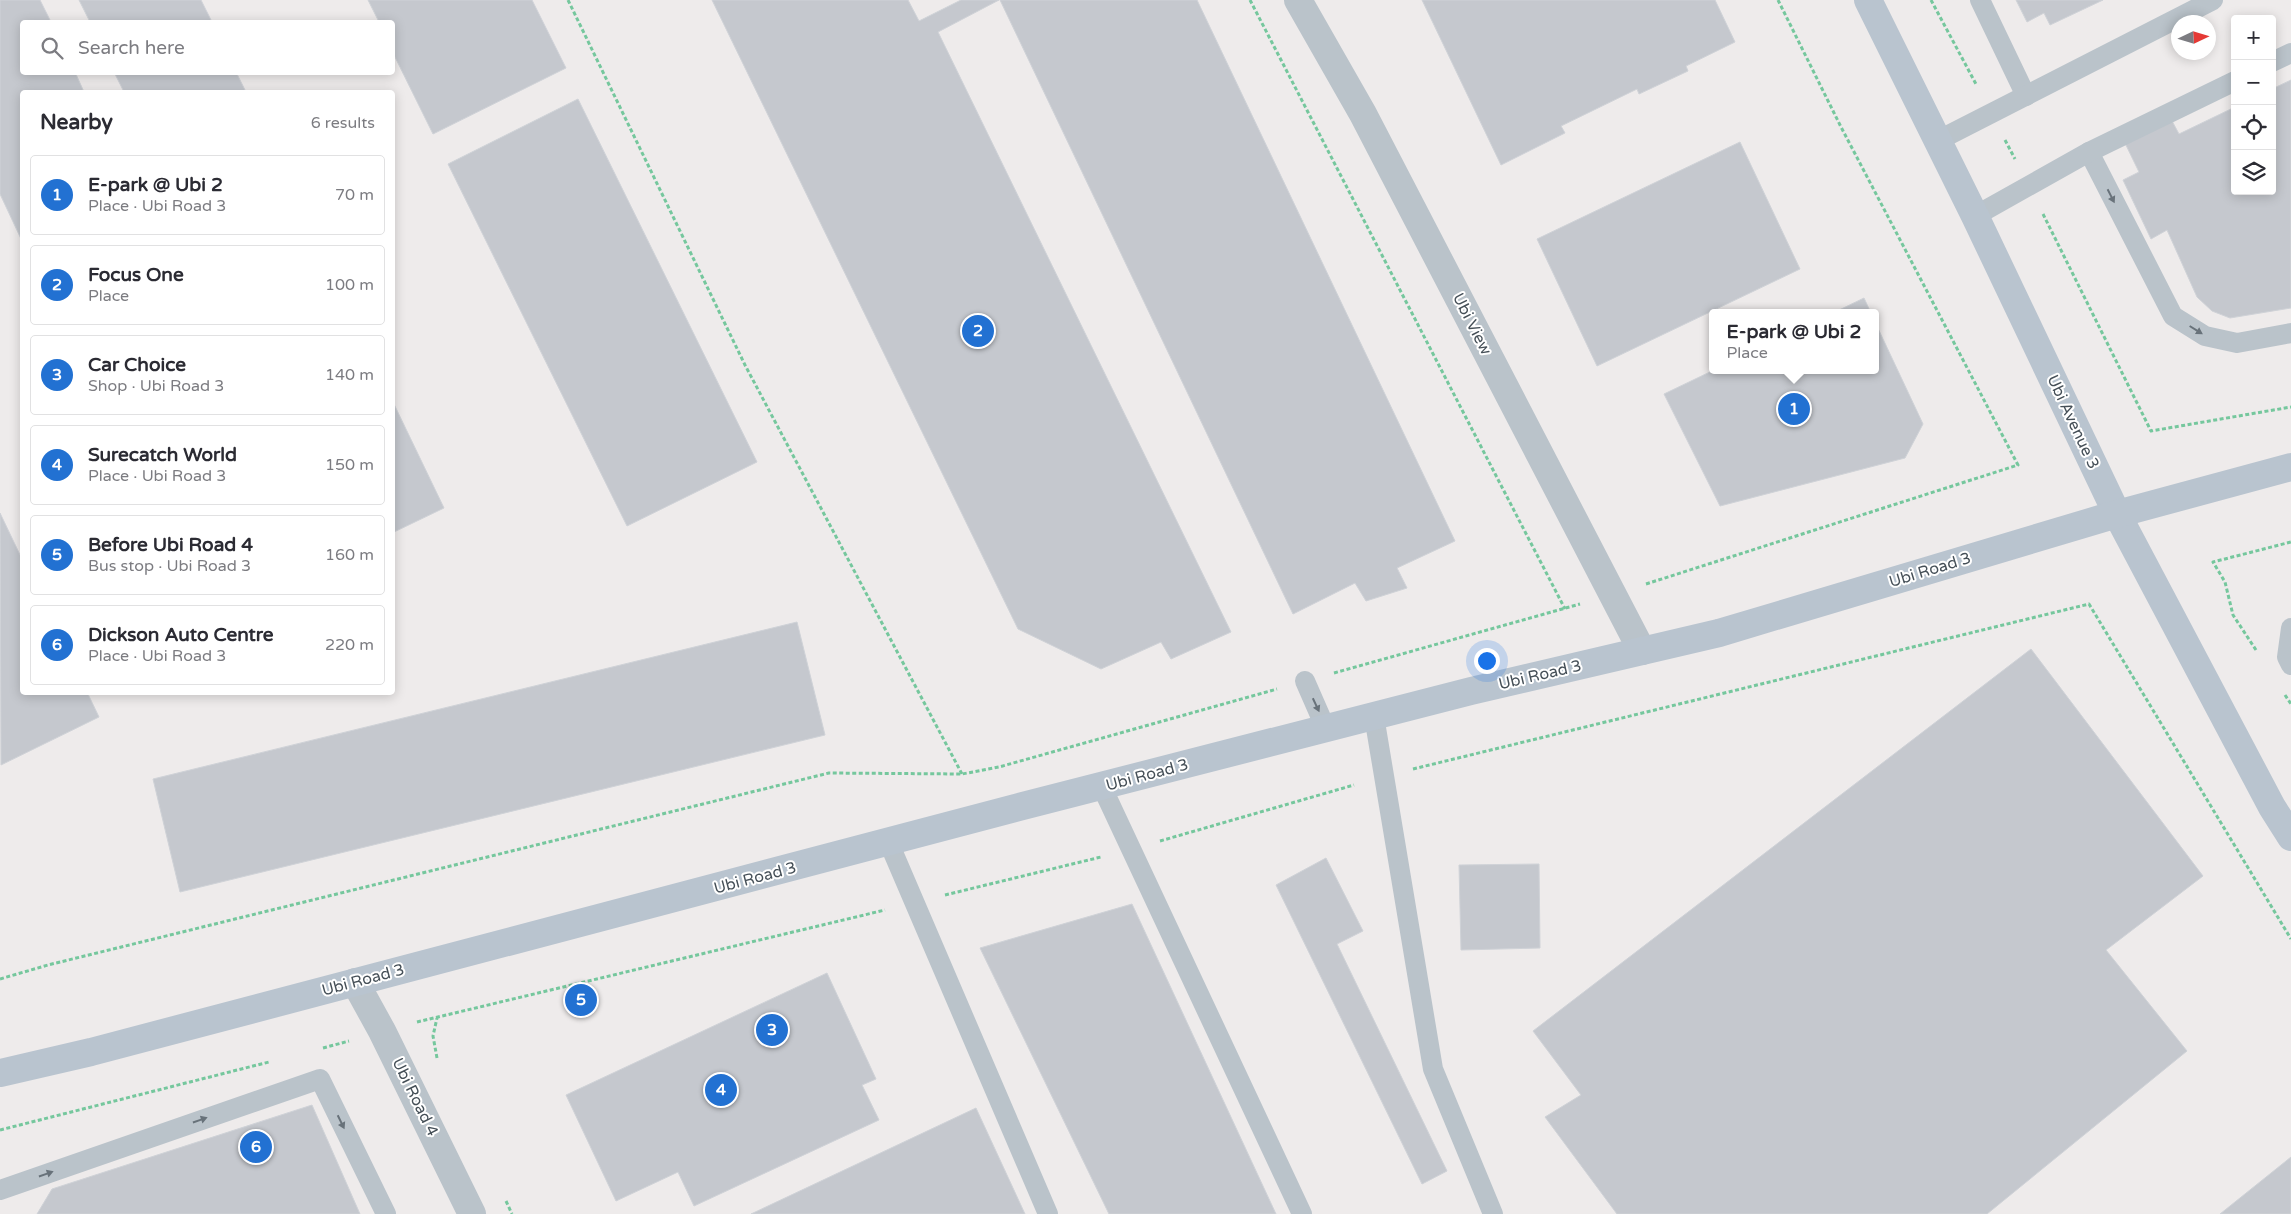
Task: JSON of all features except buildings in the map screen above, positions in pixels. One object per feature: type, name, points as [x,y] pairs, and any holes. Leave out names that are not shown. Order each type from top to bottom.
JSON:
[{"type":"street","name":"Ubi View","points":[[1298,0],[1363,114],[1642,651]]},
{"type":"street","name":"Ubi Avenue 3","points":[[1868,0],[1975,216],[2116,514],[2272,806],[2291,837]]},
{"type":"street","name":"Ubi Road 3","points":[[0,1072],[92,1052],[1374,716],[1719,633],[2116,514],[2291,467]]},
{"type":"street","name":"Ubi Road 4","points":[[355,982],[382,1031],[472,1214]]},
{"type":"lane","points":[[1980,0],[2026,96]]},
{"type":"lane","points":[[1937,141],[2213,0]]},
{"type":"lane","points":[[2276,60],[2291,53]]},
{"type":"lane","points":[[1975,216],[2089,152],[2231,83]]},
{"type":"lane","points":[[2089,152],[2172,316],[2205,336],[2236,343],[2291,333]]},
{"type":"lane","points":[[2291,628],[2287,657],[2291,665]]},
{"type":"lane","points":[[1305,681],[1326,729]]},
{"type":"lane","points":[[1374,716],[1433,1069],[1493,1214]]},
{"type":"lane","points":[[1102,787],[1302,1214]]},
{"type":"lane","points":[[888,843],[1048,1214]]},
{"type":"lane","points":[[0,1190],[320,1078],[386,1214]]},
{"type":"path","points":[[568,0],[745,365],[962,774]]},
{"type":"path","points":[[1250,0],[1565,609]]},
{"type":"path","points":[[0,979],[48,965],[410,874],[829,773],[962,774],[999,767],[1613,595],[2018,465],[1841,127],[1778,0]]},
{"type":"path","points":[[2151,431],[2291,407]]},
{"type":"path","points":[[2260,656],[2233,615],[2224,582],[2213,562],[2291,542]]},
{"type":"path","points":[[319,1049],[382,1031],[1132,849],[1384,776],[2090,604],[2291,939]]},
{"type":"path","points":[[2280,688],[2291,704]]},
{"type":"path","points":[[437,1018],[434,1036],[435,1053],[439,1064]]},
{"type":"path","points":[[0,1130],[270,1061]]},
{"type":"path","points":[[504,1196],[512,1214]]},
{"type":"place","name":"Focus One","points":[[978,331]]},
{"type":"place","name":"E-park @ Ubi 2","points":[[1794,409]]},
{"type":"place","name":"Before Ubi Road 4","points":[[581,1000]]},
{"type":"place","name":"Car Choice","points":[[772,1030]]},
{"type":"place","name":"Surecatch World","points":[[721,1090]]},
{"type":"place","name":"Dickson Auto Centre","points":[[256,1147]]}]
